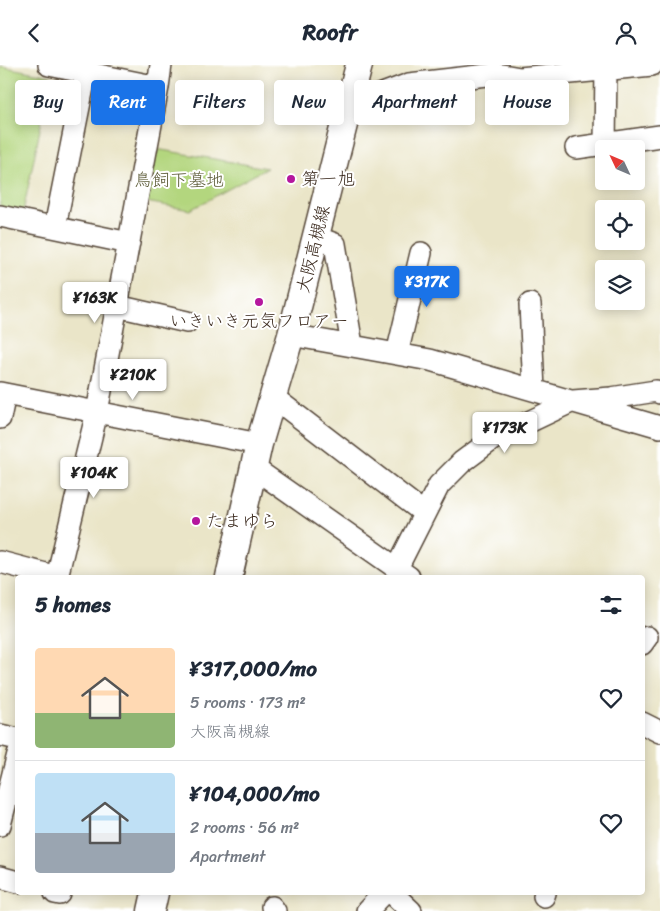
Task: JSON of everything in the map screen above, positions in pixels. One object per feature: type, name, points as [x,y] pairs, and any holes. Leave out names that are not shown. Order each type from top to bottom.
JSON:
[{"type":"main road","name":"大阪高槻線","points":[[229,575],[257,456],[291,335],[359,65]]},
{"type":"main road","points":[[151,911],[155,895]]},
{"type":"street","points":[[49,65],[124,80]]},
{"type":"street","points":[[159,80],[161,65]]},
{"type":"street","points":[[350,101],[368,99],[409,84],[472,71],[520,78],[652,65]]},
{"type":"street","points":[[605,140],[606,69]]},
{"type":"street","points":[[55,227],[86,72]]},
{"type":"street","points":[[57,575],[97,413],[151,125]]},
{"type":"street","points":[[626,140],[660,135]]},
{"type":"street","points":[[576,148],[595,145]]},
{"type":"street","points":[[0,216],[129,243]]},
{"type":"street","points":[[316,237],[335,244],[352,345]]},
{"type":"street","points":[[397,354],[422,253]]},
{"type":"street","points":[[530,304],[534,390]]},
{"type":"street","points":[[117,306],[187,321]]},
{"type":"street","points":[[291,335],[430,359],[660,427]]},
{"type":"street","points":[[0,418],[3,393],[97,413],[257,456],[401,574],[424,513],[438,485],[462,462],[493,439],[573,401],[656,391],[660,393]]},
{"type":"street","points":[[273,397],[424,513]]},
{"type":"street","points":[[0,562],[49,575]]},
{"type":"street","points":[[645,724],[660,732]]},
{"type":"street","points":[[0,735],[15,738]]},
{"type":"street","points":[[5,813],[15,767]]},
{"type":"street","points":[[0,877],[15,881]]},
{"type":"street","points":[[366,911],[382,895]]},
{"type":"street","points":[[394,895],[411,911]]},
{"type":"green space","points":[[0,66],[51,76],[50,80],[15,80],[15,125],[41,125],[23,212],[0,207]]},
{"type":"green space","name":"鳥飼下墓地","points":[[156,149],[267,168],[190,210],[146,202]]},
{"type":"place","name":"第一旭","points":[[291,179]]},
{"type":"place","name":"いきいき元気フロアー","points":[[259,302]]},
{"type":"place","name":"たまゆら","points":[[196,521]]}]
